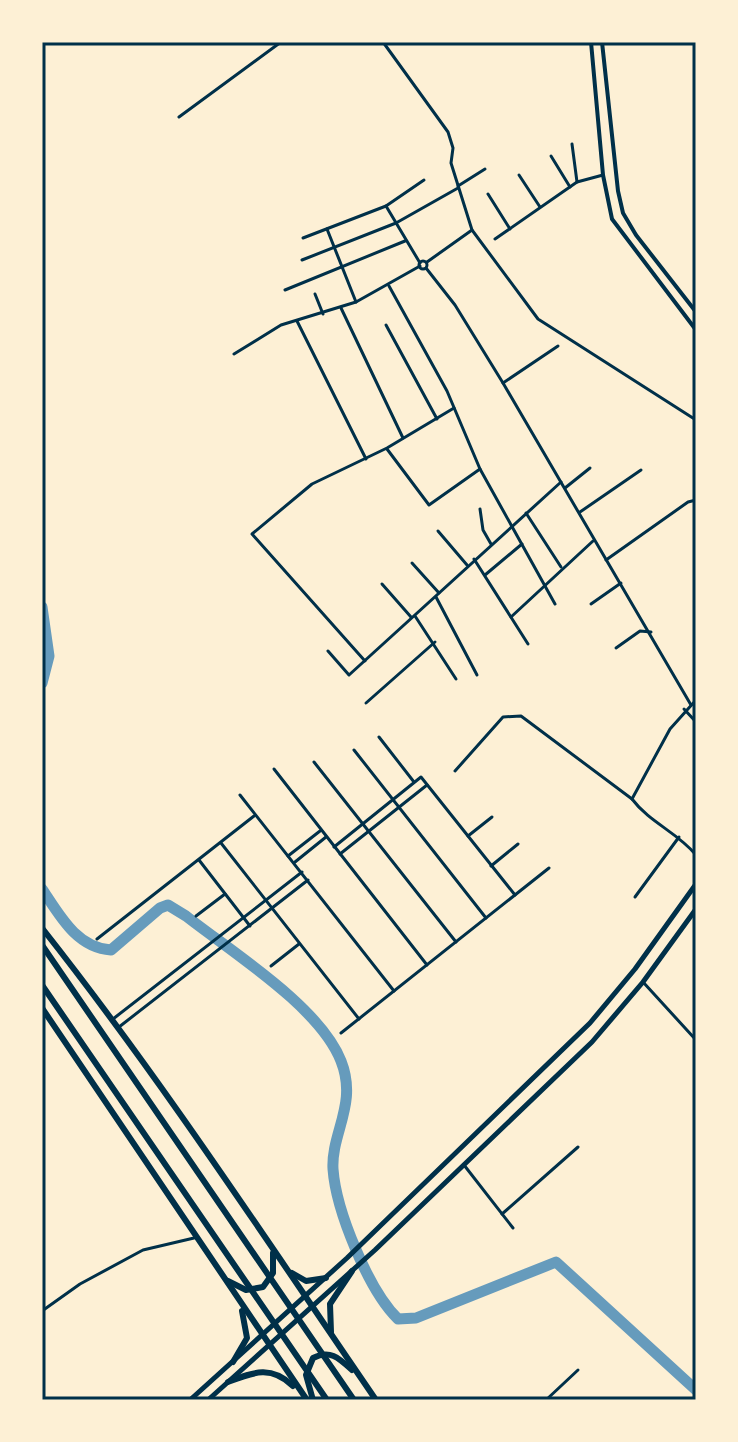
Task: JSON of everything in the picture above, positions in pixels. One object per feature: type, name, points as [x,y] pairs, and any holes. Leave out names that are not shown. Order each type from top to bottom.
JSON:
[{"type":"highway","points":[[42,928],[119,1027],[376,1400]]},
{"type":"highway","points":[[42,945],[354,1400]]},
{"type":"highway","points":[[42,985],[327,1400]]},
{"type":"highway","points":[[42,1008],[194,1238],[306,1399]]},
{"type":"highway","points":[[223,1277],[246,1290],[263,1287],[275,1265],[271,1245]]},
{"type":"highway","points":[[332,1334],[330,1304],[355,1268]]},
{"type":"highway","points":[[289,1271],[306,1281],[326,1278]]},
{"type":"highway","points":[[233,1362],[247,1338],[240,1303]]},
{"type":"highway","points":[[313,1400],[306,1375],[316,1356],[334,1355],[360,1378]]},
{"type":"highway","points":[[228,1382],[259,1371],[270,1371],[283,1377],[306,1399]]},
{"type":"main road","points":[[190,1400],[326,1278],[590,1023],[635,969],[696,884]]},
{"type":"main road","points":[[208,1400],[375,1250],[592,1042],[643,982],[696,909]]},
{"type":"street","points":[[179,117],[281,42]]},
{"type":"street","points":[[383,42],[448,132],[458,187],[472,230],[544,325],[696,420]]},
{"type":"street","points":[[591,42],[603,175],[612,219],[696,330]]},
{"type":"street","points":[[602,42],[623,213],[696,312]]},
{"type":"street","points":[[572,144],[577,182]]},
{"type":"street","points":[[551,156],[570,187]]},
{"type":"street","points":[[302,260],[396,223],[485,169]]},
{"type":"street","points":[[519,175],[540,207]]},
{"type":"street","points":[[495,239],[577,182],[603,175]]},
{"type":"street","points":[[303,238],[386,206],[424,180]]},
{"type":"street","points":[[488,194],[510,229]]},
{"type":"street","points":[[386,206],[420,265],[426,268],[455,305],[503,383],[691,705]]},
{"type":"street","points":[[327,229],[356,302]]},
{"type":"street","points":[[234,354],[277,327],[341,308],[389,286],[472,230]]},
{"type":"street","points":[[285,290],[405,241]]},
{"type":"street","points":[[426,268],[427,262]]},
{"type":"street","points":[[389,286],[454,408],[480,469],[555,604]]},
{"type":"street","points":[[315,294],[323,314]]},
{"type":"street","points":[[341,308],[404,439]]},
{"type":"street","points":[[297,321],[366,459]]},
{"type":"street","points":[[386,325],[437,419]]},
{"type":"street","points":[[503,383],[558,346]]},
{"type":"street","points":[[365,661],[252,534],[312,484],[404,439],[454,408]]},
{"type":"street","points":[[387,448],[429,505],[480,469]]},
{"type":"street","points":[[565,488],[590,468]]},
{"type":"street","points":[[580,512],[641,470]]},
{"type":"street","points":[[328,651],[349,675],[561,482]]},
{"type":"street","points":[[606,560],[688,502],[696,500]]},
{"type":"street","points":[[480,509],[483,530],[491,544]]},
{"type":"street","points":[[526,513],[561,567]]},
{"type":"street","points":[[438,531],[467,565]]},
{"type":"street","points":[[511,617],[561,567],[594,540]]},
{"type":"street","points":[[485,575],[523,543]]},
{"type":"street","points":[[474,559],[528,644]]},
{"type":"street","points":[[412,563],[437,594],[477,675]]},
{"type":"street","points":[[591,604],[621,583]]},
{"type":"street","points":[[382,584],[435,642],[456,679]]},
{"type":"street","points":[[616,648],[640,631],[651,632]]},
{"type":"street","points":[[366,703],[435,642]]},
{"type":"street","points":[[632,799],[684,709],[696,700]]},
{"type":"street","points":[[684,709],[696,722]]},
{"type":"street","points":[[455,771],[503,717],[510,714],[533,723],[632,799],[645,817],[679,837],[696,855]]},
{"type":"street","points":[[379,737],[414,782]]},
{"type":"street","points":[[354,750],[486,918]]},
{"type":"street","points":[[314,762],[456,942]]},
{"type":"street","points":[[274,769],[427,965]]},
{"type":"street","points":[[334,847],[421,777],[515,895]]},
{"type":"street","points":[[340,854],[427,785]]},
{"type":"street","points":[[240,795],[394,991]]},
{"type":"street","points":[[97,939],[255,815]]},
{"type":"street","points":[[468,836],[492,817]]},
{"type":"street","points":[[288,856],[321,830]]},
{"type":"street","points":[[294,863],[326,837]]},
{"type":"street","points":[[635,897],[679,837]]},
{"type":"street","points":[[221,843],[359,1019]]},
{"type":"street","points":[[491,866],[518,844]]},
{"type":"street","points":[[199,860],[250,926]]},
{"type":"street","points":[[341,1033],[549,868]]},
{"type":"street","points":[[113,1019],[225,935],[302,872]]},
{"type":"street","points":[[119,1027],[308,880]]},
{"type":"street","points":[[196,916],[225,894]]},
{"type":"street","points":[[216,942],[222,949]]},
{"type":"street","points":[[271,966],[299,944]]},
{"type":"street","points":[[195,958],[201,965]]},
{"type":"street","points":[[643,982],[696,1040]]},
{"type":"street","points":[[502,1214],[578,1147]]},
{"type":"street","points":[[464,1165],[513,1228]]},
{"type":"street","points":[[42,1311],[74,1288],[143,1250],[194,1238]]},
{"type":"street","points":[[546,1400],[578,1370]]},
{"type":"waterway","points":[[42,607],[49,656],[42,683]]},
{"type":"waterway","points":[[42,889],[79,937],[99,948],[111,950],[160,908],[168,905],[273,982],[315,1021],[341,1061],[347,1091],[333,1156],[340,1206],[365,1270],[398,1319],[416,1318],[556,1262],[696,1390]]}]
